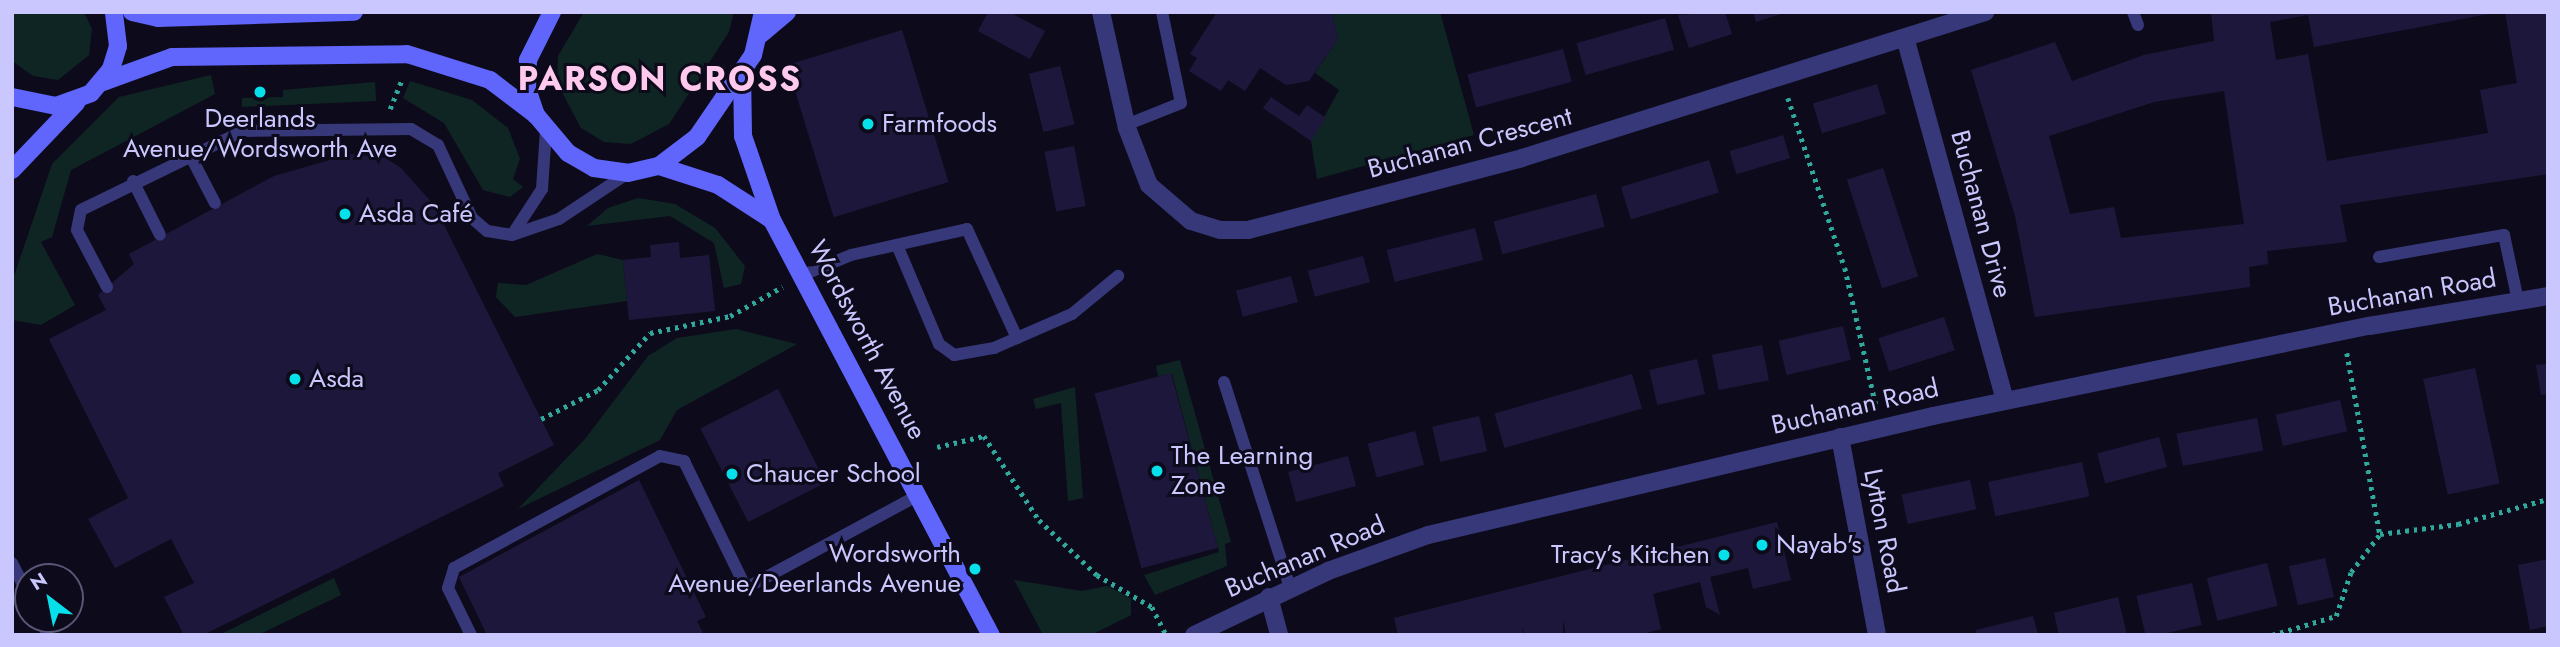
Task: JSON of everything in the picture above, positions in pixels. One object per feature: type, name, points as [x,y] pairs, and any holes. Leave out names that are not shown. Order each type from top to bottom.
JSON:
[{"type":"street","points":[[103,82],[118,46],[114,12]]},
{"type":"street","points":[[132,12],[158,18],[354,12]]},
{"type":"street","points":[[541,123],[527,89],[527,60],[552,12]]},
{"type":"street","points":[[12,170],[76,103],[103,82],[172,57],[407,54],[490,79],[594,168],[628,173],[659,166],[697,137],[742,71],[761,34],[763,12]]},
{"type":"street","points":[[761,34],[788,12]]},
{"type":"street","name":"Buchanan Crescent","points":[[1101,12],[1137,163],[1168,205],[1191,221],[1248,230],[1522,158],[1906,41],[1986,12]]},
{"type":"street","name":"Buchanan Drive","points":[[1906,41],[2005,401]]},
{"type":"street","name":"Wordsworth Avenue","points":[[742,71],[743,136],[772,220],[991,635]]},
{"type":"street","points":[[12,97],[33,104],[76,103]]},
{"type":"street","name":"Wordsworth Avenue","points":[[659,166],[718,185],[772,220]]},
{"type":"street","name":"Buchanan Road","points":[[1194,635],[1269,597],[1428,536],[1881,427],[2343,331],[2548,296]]},
{"type":"street","name":"Lytton Road","points":[[1840,437],[1877,635]]},
{"type":"street","points":[[1269,597],[1279,635]]},
{"type":"lane","points":[[1126,125],[1181,103],[1162,12]]},
{"type":"lane","points":[[512,235],[542,189],[541,123]]},
{"type":"lane","points":[[107,287],[77,230],[81,210],[132,181],[243,131],[383,127],[411,129],[438,145],[472,218],[487,230],[512,235],[559,219],[628,173]]},
{"type":"lane","points":[[190,155],[215,203]]},
{"type":"lane","points":[[132,181],[160,235]]},
{"type":"lane","points":[[803,275],[897,245],[967,229],[1017,338]]},
{"type":"lane","points":[[2379,257],[2504,235],[2518,301]]},
{"type":"lane","points":[[897,245],[945,352],[976,353],[1072,314],[1118,276]]},
{"type":"lane","points":[[1224,382],[1290,589]]},
{"type":"lane","points":[[471,635],[448,588],[454,568],[660,456],[684,461],[746,588],[919,495]]},
{"type":"path","points":[[383,127],[405,72],[412,73]]},
{"type":"path","points":[[1780,79],[1845,268],[1881,427]]},
{"type":"path","points":[[541,419],[598,390],[650,333],[730,316],[803,275]]},
{"type":"path","points":[[2343,331],[2380,534]]},
{"type":"path","points":[[937,447],[984,436],[1039,520],[1097,575],[1152,607],[1167,635]]},
{"type":"path","points":[[2272,635],[2336,616],[2351,572],[2380,534],[2458,524],[2548,499]]},
{"type":"green space","points":[[12,12],[84,12],[92,29],[89,55],[58,80],[33,76],[12,61]]},
{"type":"green space","points":[[584,12],[732,12],[733,15],[729,32],[669,124],[631,144],[604,142],[581,128],[557,83],[558,56]]},
{"type":"green space","points":[[1332,12],[1440,12],[1474,135],[1317,179],[1311,141],[1339,90],[1315,73],[1338,39]]},
{"type":"green space","points":[[211,75],[215,94],[71,170],[52,237],[41,242],[75,305],[41,325],[12,320],[12,282],[52,164],[119,97]]},
{"type":"green space","points":[[410,81],[472,100],[508,128],[520,159],[513,179],[523,187],[510,197],[483,190],[444,123],[403,98]]},
{"type":"green space","points":[[375,82],[376,101],[242,107],[242,98],[283,97],[283,90]]},
{"type":"green space","points":[[638,198],[675,204],[715,228],[745,266],[741,284],[724,288],[714,243],[670,216],[587,226],[608,208]]},
{"type":"green space","points":[[597,254],[623,260],[627,301],[515,317],[496,297],[498,283],[526,285]]},
{"type":"green space","points":[[736,329],[797,344],[677,410],[660,440],[518,509],[585,439],[648,356],[677,338]]},
{"type":"green space","points":[[1180,360],[1231,542],[1225,544],[1227,566],[1155,595],[1144,575],[1219,552],[1172,374],[1158,376],[1156,366]]},
{"type":"green space","points":[[1075,387],[1083,498],[1068,501],[1061,403],[1036,409],[1033,399]]},
{"type":"green space","points":[[334,578],[341,595],[258,635],[219,635]]},
{"type":"green space","points":[[1014,580],[1082,591],[1107,586],[1131,598],[1131,615],[1091,635],[1043,635]]},
{"type":"building","points":[[988,12],[1009,12],[1045,31],[1030,59],[978,31]]},
{"type":"building","points":[[1217,12],[1332,12],[1338,39],[1309,81],[1286,85],[1260,68],[1245,91],[1228,80],[1221,91],[1189,71],[1197,58],[1190,54]]},
{"type":"building","points":[[1725,12],[1732,34],[1689,48],[1678,15]]},
{"type":"building","points":[[1753,12],[1784,12],[1784,13],[1756,22]]},
{"type":"building","points":[[2211,12],[2499,12],[2314,47],[2308,15],[2270,22],[2276,60],[2308,54],[2327,161],[2488,133],[2480,90],[2517,83],[2505,12],[2548,12],[2548,174],[2340,205],[2347,242],[2267,251],[2268,264],[2249,267],[2250,287],[2035,317],[2015,216],[1971,70],[2055,42],[2072,81],[2144,55],[2214,41]],"holes":[[[2224,91],[2244,224],[2121,238],[2114,207],[2070,214],[2049,136],[2154,102]]]},
{"type":"building","points":[[1665,18],[1674,50],[1586,75],[1577,43]]},
{"type":"building","name":"Farmfoods","points":[[902,30],[948,182],[834,217],[787,65]]},
{"type":"building","points":[[1563,49],[1572,82],[1476,107],[1467,75]]},
{"type":"building","points":[[1060,66],[1075,124],[1043,132],[1029,74]]},
{"type":"building","points":[[1877,84],[1886,114],[1822,133],[1813,104]]},
{"type":"building","points":[[1271,97],[1299,116],[1307,105],[1326,118],[1311,141],[1263,108]]},
{"type":"building","points":[[1783,135],[1790,158],[1736,174],[1729,151]]},
{"type":"building","points":[[1074,146],[1086,206],[1056,212],[1045,152]]},
{"type":"building","name":"Asda","points":[[351,154],[385,158],[401,168],[434,205],[554,445],[498,473],[504,486],[203,635],[184,635],[164,597],[194,583],[171,539],[115,568],[88,519],[128,498],[49,339],[106,310],[98,295],[134,264],[129,254],[274,176]]},
{"type":"building","points":[[1709,160],[1719,193],[1631,219],[1621,187]]},
{"type":"building","points":[[1883,168],[1918,276],[1882,288],[1847,180]]},
{"type":"building","points":[[1596,194],[1605,227],[1502,254],[1494,221]]},
{"type":"building","points":[[1475,228],[1483,260],[1395,282],[1387,250]]},
{"type":"building","points":[[679,242],[680,258],[709,255],[715,311],[629,320],[623,260],[651,257],[650,245]]},
{"type":"building","points":[[1363,256],[1370,282],[1315,297],[1308,271]]},
{"type":"building","points":[[1291,276],[1298,302],[1243,317],[1236,291]]},
{"type":"building","points":[[1944,317],[1955,350],[1889,372],[1878,338]]},
{"type":"building","points":[[1843,326],[1851,360],[1787,375],[1779,341]]},
{"type":"building","points":[[1762,345],[1769,380],[1719,390],[1712,355]]},
{"type":"building","points":[[1697,359],[1705,394],[1657,405],[1649,370]]},
{"type":"building","points":[[2548,364],[2548,394],[2541,395],[2536,365]]},
{"type":"building","points":[[2475,368],[2500,483],[2448,494],[2423,379]]},
{"type":"building","name":"The Learning Zone","points":[[1171,373],[1218,548],[1142,568],[1095,393]]},
{"type":"building","points":[[1632,374],[1642,409],[1504,448],[1495,413]]},
{"type":"building","points":[[778,389],[826,483],[748,522],[700,428]]},
{"type":"building","points":[[2340,400],[2347,431],[2283,446],[2276,415]]},
{"type":"building","points":[[1479,416],[1487,451],[1440,462],[1432,427]]},
{"type":"building","points":[[2257,418],[2263,450],[2183,466],[2177,434]]},
{"type":"building","points":[[1415,431],[1424,465],[1377,477],[1368,444]]},
{"type":"building","points":[[2159,437],[2167,467],[2105,484],[2097,454]]},
{"type":"building","points":[[1348,456],[1356,486],[1296,502],[1288,472]]},
{"type":"building","points":[[2082,462],[2089,496],[1995,516],[1988,482]]},
{"type":"building","points":[[639,480],[706,617],[697,621],[704,635],[487,635],[459,577]]},
{"type":"building","points":[[1970,480],[1976,509],[1908,524],[1902,495]]},
{"type":"building","points":[[1777,522],[1791,580],[1753,589],[1748,568],[1710,577],[1720,615],[1706,607],[1700,582],[1653,594],[1661,629],[1638,635],[1566,635],[1563,620],[1563,635],[1524,635],[1523,628],[1522,635],[1398,635],[1394,618]]},
{"type":"building","points":[[2325,558],[2334,597],[2298,605],[2289,566]]},
{"type":"building","points":[[2548,559],[2548,626],[2530,630],[2518,565]]},
{"type":"building","points":[[2267,563],[2278,606],[2217,621],[2207,578]]},
{"type":"building","points":[[2192,583],[2202,625],[2158,635],[2146,635],[2136,596]]},
{"type":"building","points":[[2118,597],[2127,635],[2059,635],[2054,613]]},
{"type":"building","points":[[2033,616],[2038,635],[1977,635],[1976,630]]},
{"type":"place","name":"Deerlands Avenue/Wordsworth Ave","points":[[260,92]]},
{"type":"place","name":"Farmfoods","points":[[868,124]]},
{"type":"place","name":"Asda Café","points":[[345,214]]},
{"type":"place","name":"Asda","points":[[295,379]]},
{"type":"place","name":"The Learning Zone","points":[[1157,471]]},
{"type":"place","name":"Chaucer School","points":[[732,474]]},
{"type":"place","name":"Nayab's","points":[[1762,545]]},
{"type":"place","name":"Tracy’s Kitchen","points":[[1724,555]]},
{"type":"place","name":"Wordsworth Avenue/Deerlands Avenue","points":[[975,569]]},
{"type":"district","name":"PARSON CROSS","points":[[660,79]]}]
